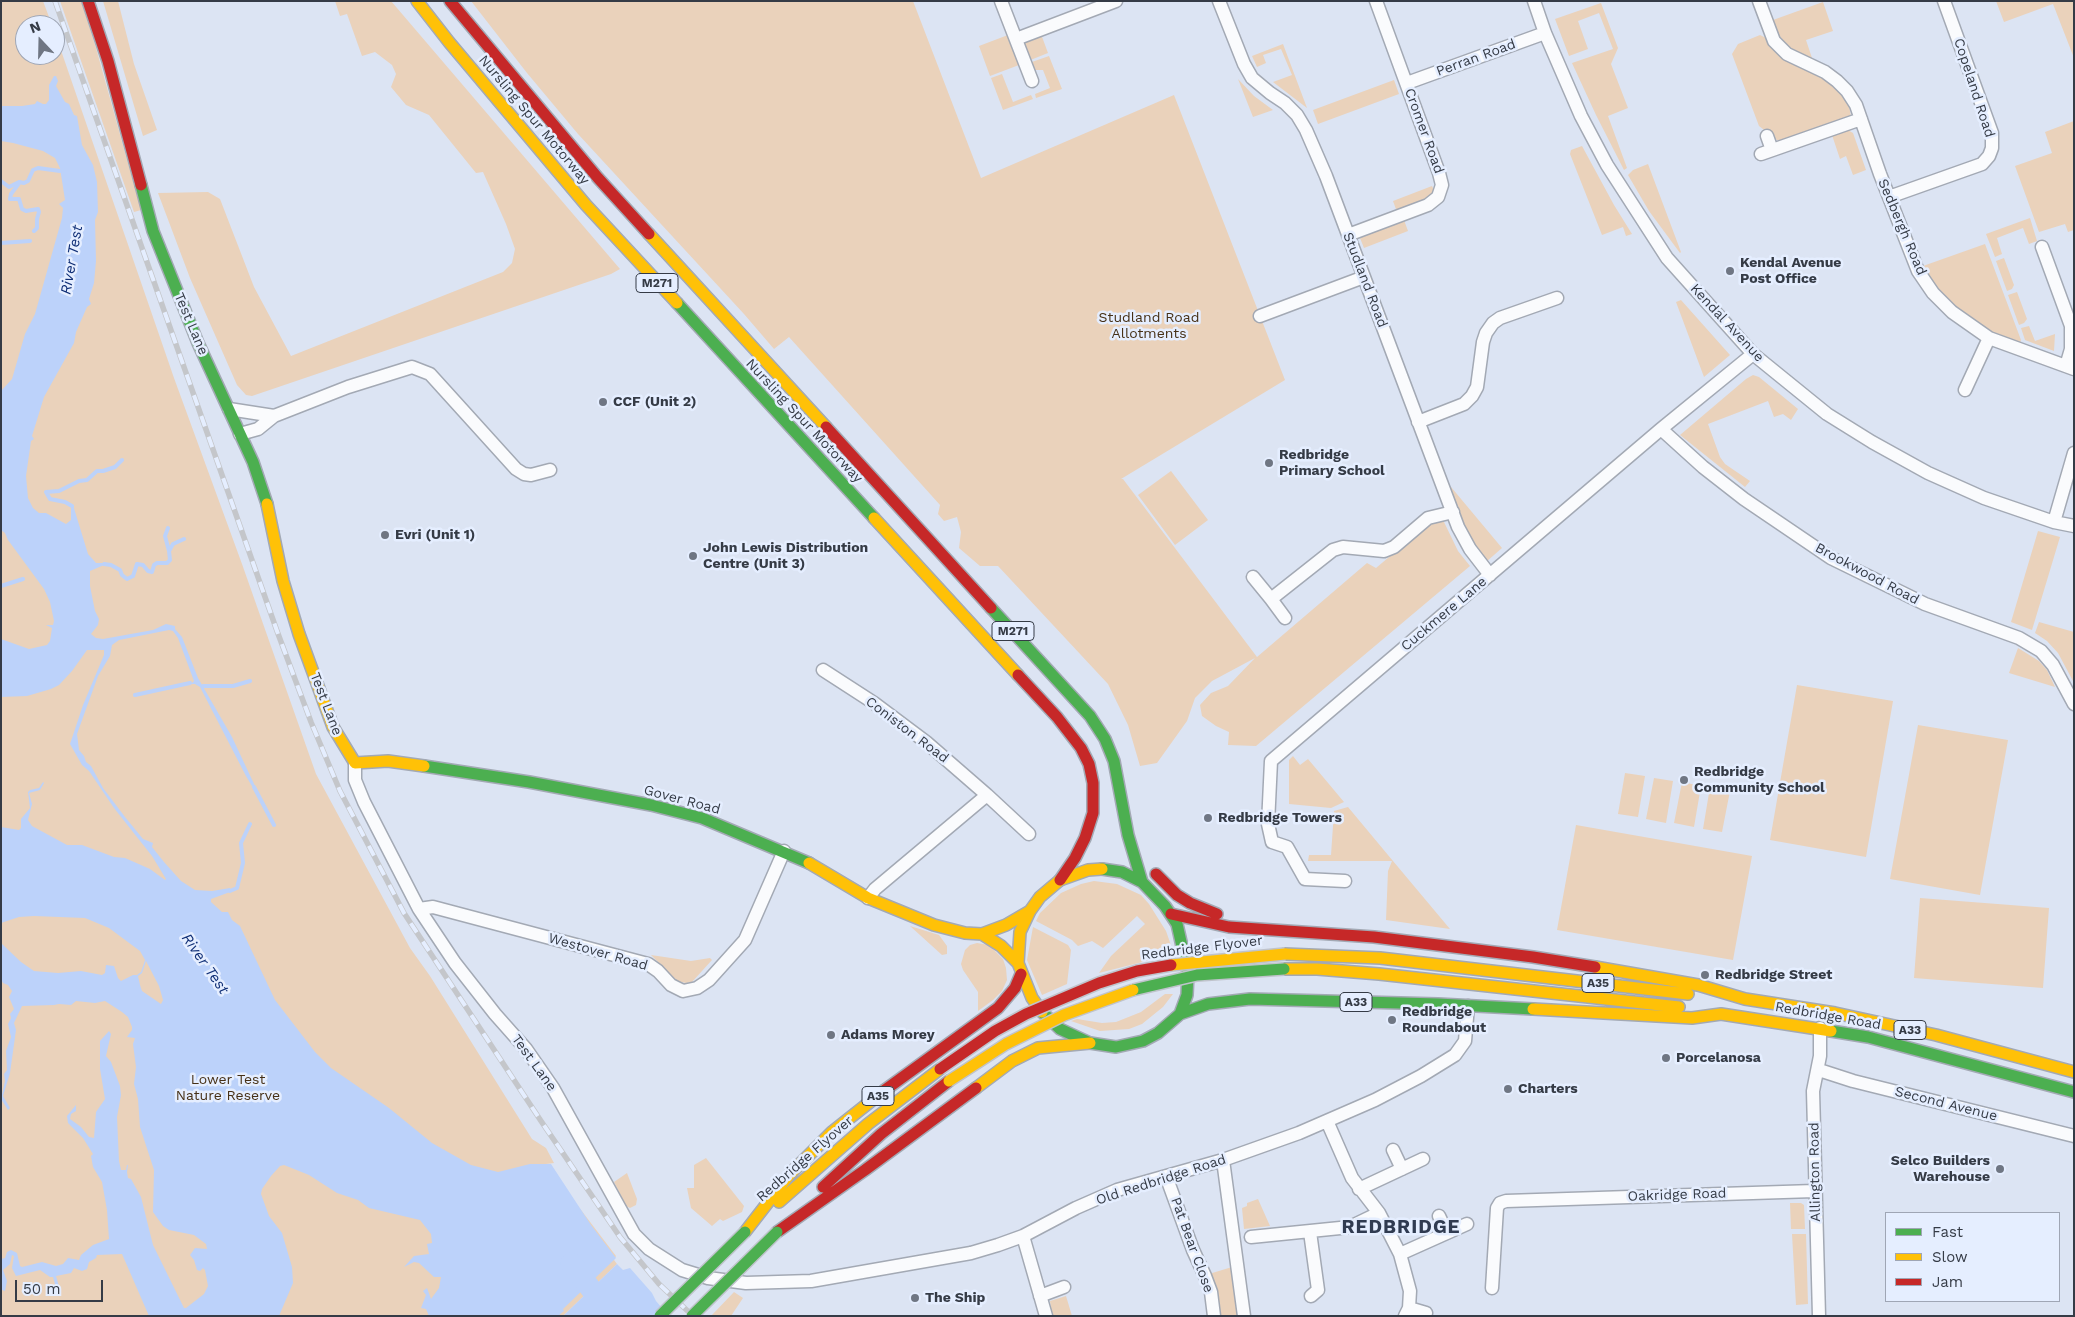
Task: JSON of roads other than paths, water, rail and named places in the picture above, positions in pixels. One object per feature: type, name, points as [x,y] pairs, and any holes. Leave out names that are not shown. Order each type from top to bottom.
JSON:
[{"type":"main road","name":"Test Lane","points":[[88,1],[108,61],[153,231],[198,343],[253,462],[263,490],[283,581],[299,634],[333,727],[355,763]]},
{"type":"main road","name":"Nursling Spur Motorway","points":[[417,1],[449,42],[586,205],[1057,717],[1081,748],[1089,764],[1093,783],[1094,813],[1075,858],[1060,880]]},
{"type":"main road","name":"Nursling Spur Motorway","points":[[450,1],[598,178],[1083,707],[1100,730],[1114,761],[1128,835],[1142,882]]},
{"type":"main road","name":"Gover Road","points":[[355,763],[376,760],[400,762],[529,782],[651,805],[702,818],[784,851],[817,867],[868,898],[934,925],[965,933],[982,934],[1006,925],[1030,911]]},
{"type":"main road","name":"M271","points":[[1114,761],[1127,789],[1135,830],[1142,849],[1152,869],[1163,883],[1177,895],[1208,912],[1277,930]]},
{"type":"main road","points":[[1102,869],[1122,872],[1142,882],[1171,914],[1180,933],[1188,973],[1187,995],[1180,1014],[1158,1034],[1143,1041],[1116,1047],[1090,1043],[1060,1029],[1032,998],[1019,968],[1020,932],[1030,911],[1047,890],[1060,880],[1079,873],[1102,869]]},
{"type":"main road","name":"A33","points":[[1171,914],[1229,927],[1374,937],[1533,957],[1698,985],[1744,999]]},
{"type":"main road","name":"Gover Road","points":[[982,934],[1001,946],[1019,968]]},
{"type":"main road","name":"Redbridge Flyover","points":[[745,1232],[868,1124],[940,1069],[995,1031],[1026,1014],[1099,984],[1137,971],[1180,963],[1286,954],[1380,958],[1744,999]]},
{"type":"main road","name":"A35","points":[[660,1316],[745,1232],[790,1174],[832,1132],[909,1072],[998,1008],[1015,988],[1019,968]]},
{"type":"main road","name":"Redbridge Flyover","points":[[777,1232],[881,1134],[949,1081],[1006,1044],[1064,1016],[1119,994],[1159,983],[1197,975],[1284,969],[1317,969],[1433,979],[1594,997],[1721,1014]]},
{"type":"main road","name":"A33","points":[[1180,1014],[1208,1004],[1250,999],[1468,1006],[1692,1018],[1721,1014]]},
{"type":"main road","name":"Redbridge Road","points":[[1744,999],[1854,1017],[1945,1037],[2074,1072]]},
{"type":"main road","name":"Redbridge Road","points":[[1721,1014],[1820,1028],[1887,1042],[2074,1092]]},
{"type":"main road","name":"A35","points":[[692,1316],[777,1232],[865,1170],[1012,1061],[1038,1048],[1090,1043]]},
{"type":"street","points":[[1001,1],[1032,82]]},
{"type":"street","points":[[1016,39],[1116,1]]},
{"type":"street","name":"Studland Road","points":[[1219,1],[1244,64],[1252,78],[1285,103],[1306,130],[1453,512],[1470,549],[1490,575]]},
{"type":"street","name":"Cromer Road","points":[[1348,235],[1428,205],[1438,197],[1442,181],[1376,1]]},
{"type":"street","name":"Kendal Avenue","points":[[1534,1],[1545,33],[1581,116],[1607,165],[1667,258],[1753,354],[1827,414],[1928,473],[1976,494],[2054,522],[2074,526]]},
{"type":"street","name":"Sedbergh Road","points":[[1759,1],[1774,41],[1786,54],[1825,72],[1847,91],[1856,105],[1889,198],[1918,271],[1933,293],[1952,312],[1989,338],[2070,368]]},
{"type":"street","name":"Copeland Road","points":[[1889,198],[1982,164],[1989,156],[1992,148],[1992,133],[1944,1]]},
{"type":"street","name":"Perran Road","points":[[1407,83],[1545,33]]},
{"type":"street","points":[[1767,136],[1766,152],[1861,119]]},
{"type":"street","points":[[2042,247],[2071,326],[2072,349],[2070,368]]},
{"type":"street","points":[[1260,316],[1364,277]]},
{"type":"street","points":[[1418,422],[1464,404],[1472,396],[1477,387],[1483,342],[1486,332],[1493,323],[1500,318],[1557,298]]},
{"type":"street","points":[[1965,390],[1989,338]]},
{"type":"street","name":"Cuckmere Lane","points":[[1345,881],[1305,879],[1287,847],[1272,842],[1268,824],[1271,761],[1661,429],[1753,354]]},
{"type":"street","points":[[240,434],[258,429],[274,416],[348,387],[412,367],[430,374],[516,469],[524,474],[531,475],[550,470]]},
{"type":"street","points":[[229,409],[274,416]]},
{"type":"street","name":"Brookwood Road","points":[[1661,429],[1702,467],[1744,500],[1831,558],[1925,604],[2019,638],[2040,651],[2053,665],[2074,704]]},
{"type":"street","points":[[2054,522],[2074,454]]},
{"type":"street","points":[[1271,599],[1333,550],[1343,547],[1384,551],[1394,547],[1428,518],[1453,512]]},
{"type":"street","points":[[1253,577],[1285,618]]},
{"type":"street","name":"Coniston Road","points":[[823,670],[874,703],[926,742],[1029,834]]},
{"type":"street","name":"Test Lane","points":[[355,763],[355,780],[364,802],[419,909],[455,964],[526,1049],[553,1088],[634,1234],[649,1249],[682,1270],[708,1278],[746,1283]]},
{"type":"street","points":[[868,898],[875,889],[987,795]]},
{"type":"street","name":"Westover Road","points":[[419,909],[433,907],[648,964],[671,984],[683,991],[697,988],[709,980],[745,940],[784,851]]},
{"type":"street","name":"Old Redbridge Road","points":[[746,1283],[811,1281],[861,1274],[971,1253],[1023,1236],[1076,1208],[1117,1190],[1223,1160],[1327,1121],[1375,1100],[1421,1076],[1455,1055],[1465,1041],[1468,1006]]},
{"type":"street","name":"Allington Road","points":[[1819,1316],[1814,1191],[1813,1091],[1819,1070],[1820,1028]]},
{"type":"street","name":"Second Avenue","points":[[1819,1070],[1863,1084],[2074,1136]]},
{"type":"street","points":[[1327,1121],[1352,1178],[1379,1213],[1400,1254],[1410,1291],[1407,1312],[1426,1313]]},
{"type":"street","points":[[1393,1150],[1402,1169]]},
{"type":"street","points":[[1359,1189],[1424,1159]]},
{"type":"street","points":[[1223,1160],[1244,1316]]},
{"type":"street","name":"Pat Bear Close","points":[[1166,1176],[1193,1250],[1211,1292],[1214,1316]]},
{"type":"street","name":"Oakridge Road","points":[[1492,1288],[1497,1208],[1500,1203],[1506,1200],[1814,1191]]},
{"type":"street","points":[[1251,1237],[1355,1226],[1379,1213]]},
{"type":"street","points":[[1439,1216],[1447,1233]]},
{"type":"street","points":[[1400,1254],[1467,1224]]},
{"type":"street","points":[[1310,1232],[1318,1290],[1311,1296]]},
{"type":"street","points":[[1023,1236],[1046,1316]]},
{"type":"street","points":[[1040,1296],[1064,1287]]},
{"type":"water","points":[[54,76],[56,76],[58,81],[56,86],[65,102],[69,104],[74,115],[77,116],[82,145],[93,165],[97,182],[98,212],[95,220],[96,261],[94,283],[89,299],[91,304],[87,307],[76,332],[74,343],[44,397],[32,436],[34,439],[31,441],[26,476],[28,498],[33,508],[39,513],[46,513],[66,524],[71,520],[71,506],[73,505],[88,554],[96,563],[104,563],[104,565],[90,571],[90,586],[95,611],[99,619],[98,625],[91,634],[96,638],[103,639],[153,630],[166,624],[175,626],[175,629],[182,637],[198,678],[232,737],[255,786],[253,788],[246,776],[200,687],[191,684],[194,681],[178,638],[173,631],[169,630],[119,640],[112,645],[110,656],[98,676],[77,734],[79,750],[86,762],[91,766],[103,788],[125,817],[143,839],[153,843],[152,847],[181,881],[195,890],[212,891],[230,888],[230,892],[211,899],[211,902],[222,912],[228,912],[232,920],[240,926],[275,1000],[315,1052],[331,1068],[389,1108],[432,1143],[471,1165],[498,1172],[530,1164],[551,1164],[591,1225],[616,1258],[558,1316],[429,1316],[426,1309],[421,1308],[426,1295],[423,1291],[427,1288],[431,1299],[439,1288],[441,1277],[434,1277],[419,1263],[414,1262],[404,1267],[414,1256],[429,1254],[427,1244],[432,1243],[431,1234],[420,1220],[369,1208],[358,1200],[337,1193],[309,1175],[284,1165],[280,1166],[271,1176],[262,1189],[261,1194],[269,1216],[282,1233],[292,1267],[293,1283],[279,1316],[149,1316],[122,1254],[97,1255],[96,1258],[89,1262],[87,1269],[82,1271],[74,1268],[71,1273],[56,1276],[60,1290],[57,1291],[53,1277],[40,1270],[16,1276],[12,1268],[14,1256],[12,1255],[10,1264],[3,1270],[7,1281],[5,1291],[2,1290],[1,1259],[5,1258],[7,1252],[11,1250],[17,1253],[20,1266],[22,1267],[42,1262],[56,1266],[63,1264],[68,1258],[79,1260],[81,1255],[93,1245],[109,1239],[107,1210],[102,1182],[93,1167],[91,1156],[93,1154],[83,1138],[68,1123],[67,1116],[76,1105],[76,1111],[71,1114],[70,1119],[81,1127],[89,1137],[94,1138],[96,1112],[105,1099],[100,1069],[100,1041],[109,1031],[111,1034],[106,1056],[111,1062],[120,1086],[121,1095],[117,1117],[121,1170],[126,1170],[128,1165],[128,1178],[131,1179],[141,1197],[153,1245],[184,1308],[204,1294],[208,1286],[205,1270],[203,1268],[200,1271],[197,1270],[194,1260],[190,1255],[195,1248],[207,1249],[206,1244],[194,1235],[169,1230],[163,1226],[153,1212],[154,1170],[140,1127],[138,1099],[134,1084],[136,1067],[133,1044],[135,1038],[127,1037],[132,1030],[128,1017],[105,1001],[95,1003],[76,1001],[71,1005],[22,1006],[14,1023],[16,1030],[10,1073],[3,1096],[10,1108],[8,1110],[1,1099],[5,1081],[4,1074],[7,1070],[6,1051],[11,1037],[8,1024],[11,1018],[10,1014],[14,1009],[9,997],[12,991],[1,979],[1,943],[21,962],[34,971],[58,973],[81,971],[102,975],[105,973],[106,965],[114,966],[121,981],[141,972],[145,960],[140,951],[109,928],[85,918],[34,916],[19,917],[1,923],[1,827],[19,830],[21,828],[21,819],[30,808],[28,792],[39,788],[43,782],[40,790],[29,793],[32,804],[28,820],[32,826],[67,845],[82,845],[114,857],[125,858],[150,869],[166,879],[152,856],[114,808],[89,771],[82,765],[70,744],[83,705],[104,655],[104,650],[87,650],[72,671],[59,685],[51,689],[27,696],[1,697],[1,639],[29,649],[47,645],[50,641],[52,628],[46,625],[53,625],[54,621],[50,602],[44,589],[1,530],[1,391],[12,379],[25,334],[35,314],[62,218],[63,208],[59,204],[65,200],[60,168],[55,158],[43,151],[1,141],[1,106],[22,106],[35,104],[37,101],[46,104],[49,100],[49,85]],"holes":[[[146,961],[159,986],[163,1000],[161,1004],[142,991],[138,976],[142,973]]]},
{"type":"water","points":[[617,1264],[623,1270],[630,1268],[669,1316],[563,1316]]},
{"type":"waterway","points":[[1,181],[9,187],[19,182],[24,183],[28,181],[33,170],[38,168],[60,171]]},
{"type":"waterway","points":[[20,182],[11,194],[10,199],[19,199],[22,209],[26,211],[38,209],[37,228],[34,231]]},
{"type":"waterway","points":[[1,243],[30,241]]},
{"type":"waterway","points":[[72,506],[65,502],[50,499],[46,492],[59,491],[79,481],[87,480],[97,471],[115,467],[122,460]]},
{"type":"waterway","points":[[168,528],[165,536],[169,551]]},
{"type":"waterway","points":[[104,564],[111,565],[120,570],[127,579],[133,576],[137,564],[143,565],[148,571],[152,572],[154,565],[157,563],[167,563],[170,560],[169,551],[173,544],[184,539]]},
{"type":"waterway","points":[[1,586],[23,579]]},
{"type":"waterway","points":[[203,686],[233,686],[250,681]]},
{"type":"waterway","points":[[135,695],[190,683]]},
{"type":"waterway","points":[[254,787],[274,825]]},
{"type":"waterway","points":[[230,891],[237,888],[243,863],[241,843],[250,824]]},
{"type":"waterway","name":"River Test","points":[[571,1263],[591,1289],[620,1316]]},
{"type":"railway","points":[[55,1],[277,631],[311,722],[340,791],[404,913],[541,1121],[620,1237],[659,1284],[693,1316]]},
{"type":"place","name":"Kendal Avenue Post Office","points":[[1730,271]]},
{"type":"place","name":"CCF (Unit 2)","points":[[603,402]]},
{"type":"place","name":"Redbridge Primary School","points":[[1269,463]]},
{"type":"place","name":"Evri (Unit 1)","points":[[385,535]]},
{"type":"place","name":"John Lewis Distribution Centre (Unit 3)","points":[[693,556]]},
{"type":"place","name":"Redbridge Community School","points":[[1684,780]]},
{"type":"place","name":"Redbridge Towers","points":[[1208,818]]},
{"type":"place","name":"Redbridge Street","points":[[1705,975]]},
{"type":"place","name":"Redbridge Roundabout","points":[[1392,1020]]},
{"type":"place","name":"Adams Morey","points":[[831,1035]]},
{"type":"place","name":"Porcelanosa","points":[[1666,1058]]},
{"type":"place","name":"Charters","points":[[1508,1089]]},
{"type":"place","name":"Selco Builders Warehouse","points":[[2000,1169]]},
{"type":"place","name":"The Ship","points":[[915,1298]]},
{"type":"district","name":"REDBRIDGE","points":[[1401,1227]]},
{"type":"park label","name":"Studland Road Allotments","points":[[1149,326]]},
{"type":"park label","name":"Lower Test Nature Reserve","points":[[228,1088]]}]
